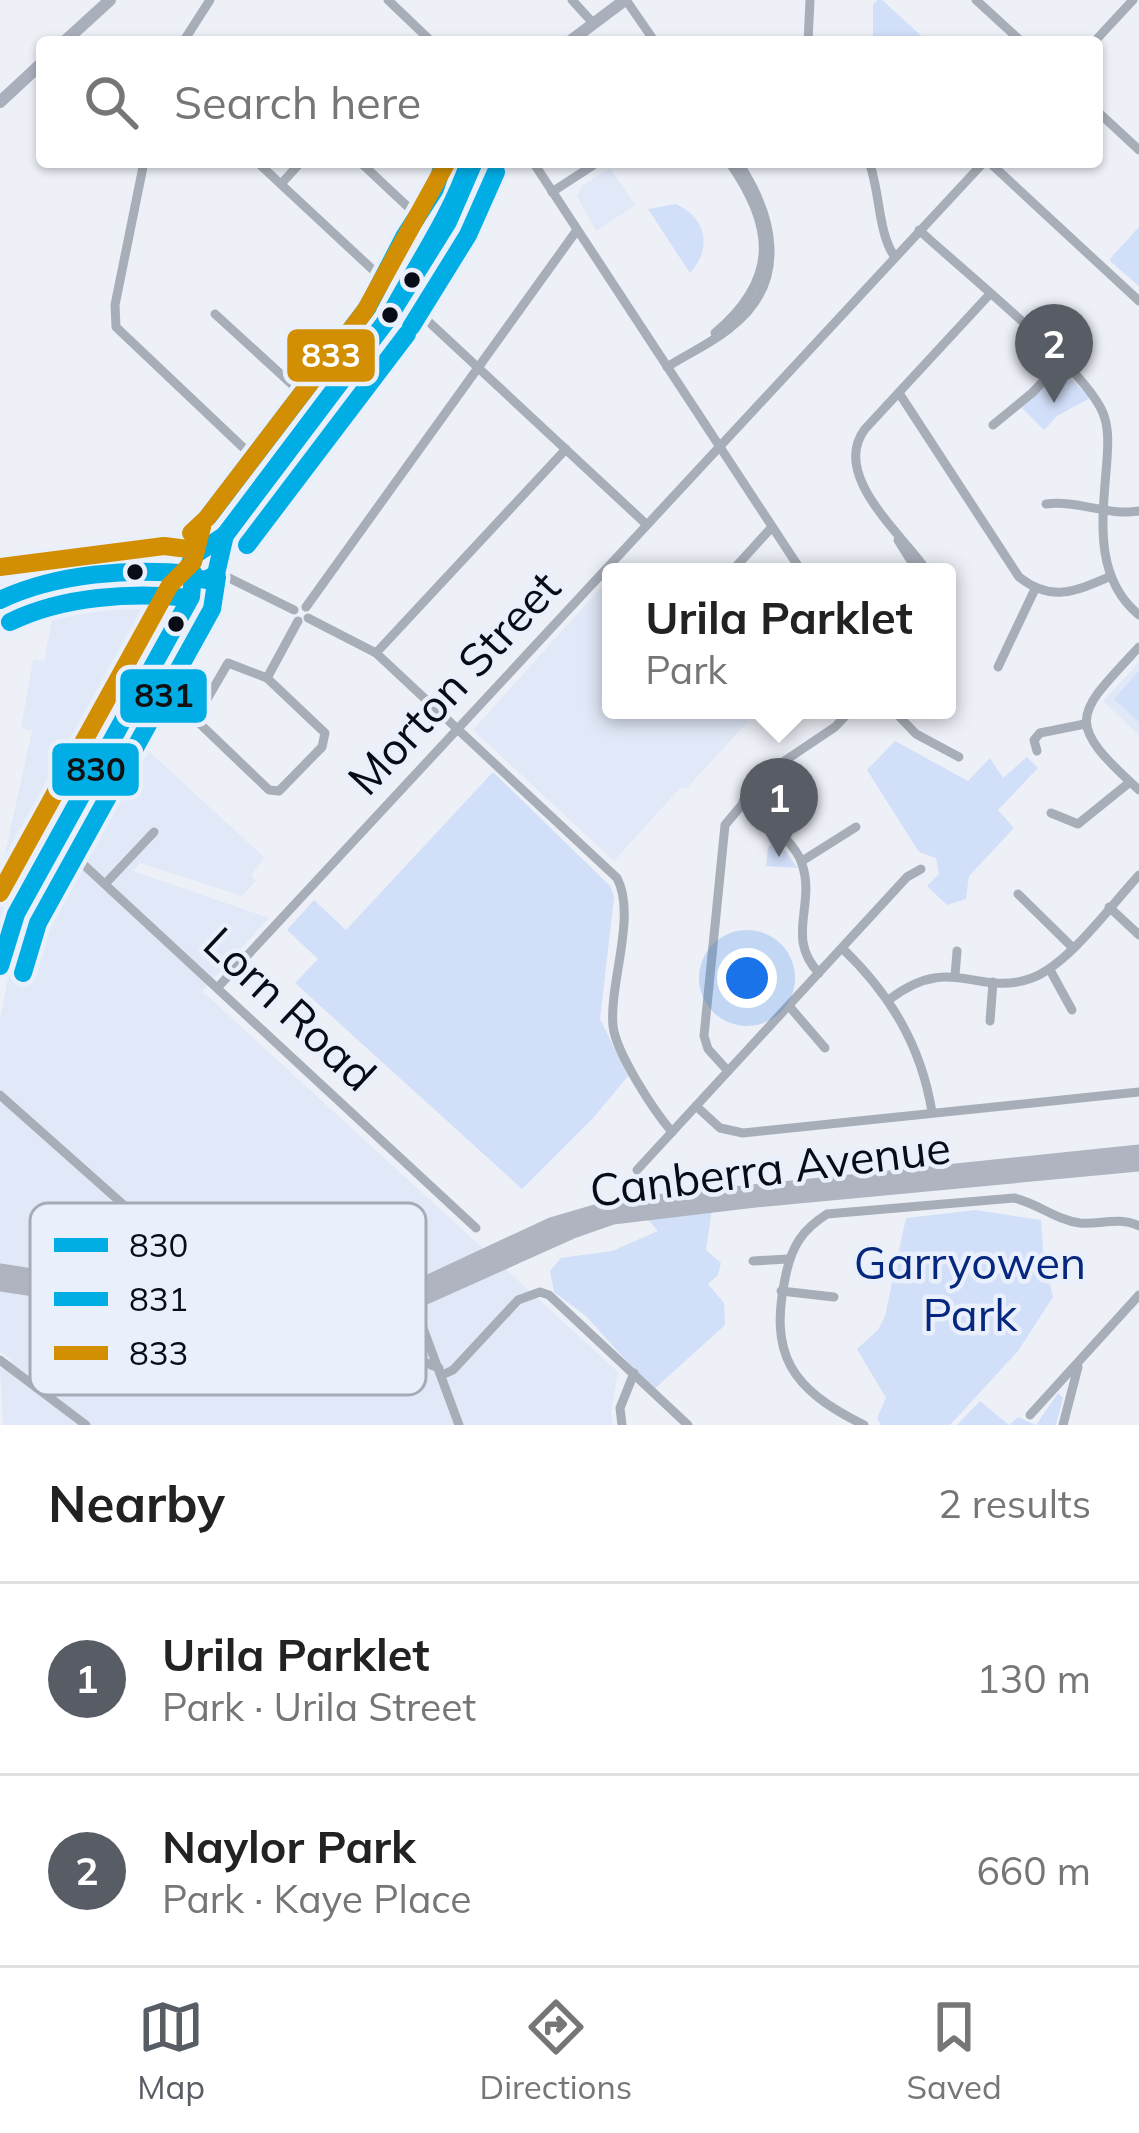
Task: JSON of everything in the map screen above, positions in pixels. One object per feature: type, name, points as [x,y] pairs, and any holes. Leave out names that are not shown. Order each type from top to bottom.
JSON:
[{"type":"highway","name":"Canberra Avenue","points":[[426,1289],[551,1226],[616,1206],[1139,1151]]},
{"type":"highway","name":"Canberra Avenue","points":[[426,1294],[613,1217],[1139,1164]]},
{"type":"main road","points":[[71,36],[110,0]]},
{"type":"main road","points":[[576,36],[626,0]]},
{"type":"main road","points":[[0,102],[36,69]]},
{"type":"main road","points":[[205,569],[404,292],[436,242],[469,168]]},
{"type":"main road","points":[[404,292],[430,239],[457,199]]},
{"type":"main road","points":[[167,570],[192,558],[205,569]]},
{"type":"main road","points":[[1,596],[23,587],[205,569]]},
{"type":"street","points":[[187,36],[210,0]]},
{"type":"street","points":[[388,0],[426,36]]},
{"type":"street","points":[[572,0],[593,23]]},
{"type":"street","points":[[626,0],[651,36]]},
{"type":"street","points":[[808,36],[810,0]]},
{"type":"street","points":[[976,0],[1015,36]]},
{"type":"street","points":[[1100,36],[1137,0]]},
{"type":"street","points":[[1103,117],[1139,150]]},
{"type":"street","points":[[143,168],[115,305],[116,326],[272,475]]},
{"type":"street","points":[[264,168],[404,292],[478,368],[646,524]]},
{"type":"street","points":[[281,184],[296,168]]},
{"type":"street","points":[[367,168],[424,221],[430,239]]},
{"type":"street","points":[[537,168],[796,563]]},
{"type":"street","points":[[552,192],[589,168]]},
{"type":"street","points":[[667,367],[712,337],[748,299],[759,276],[764,253],[760,215],[737,168]]},
{"type":"street","points":[[871,168],[880,194],[886,242],[895,257]]},
{"type":"street","name":"Morton Street","points":[[610,563],[980,168]]},
{"type":"street","points":[[993,168],[1139,301]]},
{"type":"street","points":[[424,221],[442,220]]},
{"type":"street","points":[[267,678],[302,614],[578,230]]},
{"type":"street","points":[[919,230],[1097,400],[1106,419],[1103,510],[1108,577],[1127,606],[1139,615]]},
{"type":"street","points":[[921,563],[864,487],[854,460],[860,436],[989,295]]},
{"type":"street","points":[[215,314],[321,411]]},
{"type":"street","points":[[993,425],[1062,362]]},
{"type":"street","points":[[899,393],[1019,577],[1053,595],[1108,577]]},
{"type":"street","points":[[376,653],[566,449]]},
{"type":"street","points":[[1046,505],[1062,502],[1117,514],[1139,511]]},
{"type":"street","points":[[887,519],[913,563]]},
{"type":"street","points":[[739,563],[772,527]]},
{"type":"street","points":[[0,966],[9,929],[205,569],[376,653],[619,881],[623,901],[614,1029],[672,1132]]},
{"type":"street","name":"Morton Street","points":[[218,987],[602,572]]},
{"type":"street","points":[[998,668],[1035,589]]},
{"type":"street","points":[[1051,813],[1078,824],[1135,786],[1093,744],[1085,724],[1092,699],[1139,647]]},
{"type":"street","points":[[229,664],[267,678],[324,731],[327,740],[276,792],[197,719],[229,664]]},
{"type":"street","points":[[728,1071],[708,1049],[704,1036],[723,836],[729,818],[771,770],[843,719]]},
{"type":"street","points":[[902,719],[916,734],[959,757]]},
{"type":"street","points":[[1037,752],[1034,740],[1040,733],[1085,724]]},
{"type":"street","points":[[743,801],[802,861],[802,948],[819,974]]},
{"type":"street","points":[[802,861],[856,827]]},
{"type":"street","points":[[106,883],[154,832]]},
{"type":"street","name":"Lorn Road","points":[[57,840],[476,1228]]},
{"type":"street","points":[[637,1170],[907,878],[921,869]]},
{"type":"street","points":[[890,999],[923,978],[1028,980],[1050,970],[1139,875]]},
{"type":"street","points":[[1018,894],[1072,947]]},
{"type":"street","points":[[1109,907],[1139,935]]},
{"type":"street","points":[[842,948],[890,999],[913,1046],[932,1112]]},
{"type":"street","points":[[955,976],[958,951]]},
{"type":"street","points":[[1050,970],[1072,1010]]},
{"type":"street","points":[[990,1021],[993,982]]},
{"type":"street","points":[[789,1006],[825,1048]]},
{"type":"street","points":[[696,1106],[720,1128],[733,1133],[1139,1092]]},
{"type":"street","points":[[0,1095],[122,1203]]},
{"type":"street","points":[[864,1425],[815,1394],[788,1363],[777,1330],[788,1258],[807,1227],[826,1214],[1014,1198],[1080,1222],[1119,1220],[1139,1226]]},
{"type":"street","points":[[753,1261],[788,1258]]},
{"type":"street","points":[[426,1310],[438,1292]]},
{"type":"street","points":[[426,1365],[441,1372],[453,1370],[518,1300],[536,1292],[549,1295],[688,1425]]},
{"type":"street","points":[[781,1292],[834,1297]]},
{"type":"street","points":[[1030,1414],[1139,1295]]},
{"type":"street","points":[[426,1333],[459,1425]]},
{"type":"street","points":[[1063,1425],[1085,1354]]},
{"type":"street","points":[[0,1360],[30,1383]]},
{"type":"street","points":[[622,1425],[620,1408],[634,1373]]},
{"type":"street","points":[[1060,1382],[1069,1400]]},
{"type":"street","points":[[46,1395],[86,1425]]},
{"type":"shaded area","points":[[610,168],[635,205],[596,231],[577,196],[583,185]]},
{"type":"shaded area","points":[[179,583],[180,597],[111,723],[128,732],[265,858],[251,875],[256,881],[242,896],[140,863],[133,871],[269,918],[202,991],[618,1372],[613,1425],[3,1425],[0,1369],[11,1360],[0,1352],[0,1018],[17,933],[0,924],[0,876],[32,731],[21,728],[33,660],[44,661],[58,590]]},
{"type":"shaded area","points":[[602,586],[602,719],[750,719],[614,861],[473,730]]},
{"type":"shaded area","points":[[1139,662],[1139,735],[1103,701]]},
{"type":"green space","points":[[882,0],[921,36],[873,36],[873,4]]},
{"type":"green space","points":[[676,204],[694,217],[703,234],[702,254],[690,273],[648,209]]},
{"type":"green space","points":[[1139,227],[1139,286],[1109,260]]},
{"type":"green space","points":[[1063,370],[1090,398],[1057,416],[1044,430],[1022,408]]},
{"type":"green space","points":[[1139,671],[1139,722],[1114,699]]},
{"type":"green space","points":[[895,741],[968,781],[990,758],[1003,778],[1027,757],[1038,768],[998,810],[1014,828],[969,876],[966,899],[947,905],[927,886],[939,874],[936,858],[919,852],[867,770]]},
{"type":"green space","points":[[493,772],[610,886],[614,896],[600,1019],[628,1076],[522,1189],[295,983],[318,959],[287,930],[314,900],[346,930]]},
{"type":"green space","points":[[776,839],[798,868],[766,866],[768,848]]},
{"type":"green space","points":[[712,1209],[706,1250],[721,1263],[718,1275],[708,1284],[724,1303],[725,1325],[653,1390],[586,1316],[554,1292],[550,1271],[561,1258],[612,1251],[658,1231],[646,1217]]},
{"type":"green space","name":"Garryowen Park","points":[[976,1210],[1041,1220],[1053,1297],[1018,1351],[950,1425],[881,1425],[877,1418],[886,1398],[857,1349],[878,1330],[885,1316],[906,1218]]},
{"type":"green space","points":[[1058,1393],[1063,1398],[1056,1425],[1036,1425]]},
{"type":"green space","points":[[980,1401],[1009,1425],[957,1425]]},
{"type":"green space","points":[[1018,1417],[1036,1425],[1009,1425]]},
{"type":"transit line","name":"831","points":[[370,303],[435,189],[442,168]]},
{"type":"transit line","name":"833","points":[[191,533],[365,311],[444,168]]},
{"type":"transit line","name":"830","points":[[390,315],[467,168]]},
{"type":"transit line","name":"830","points":[[390,315],[448,222],[471,168]]},
{"type":"transit line","name":"831","points":[[411,327],[468,235],[496,172]]},
{"type":"transit line","name":"831","points":[[208,517],[368,307]]},
{"type":"transit line","name":"830","points":[[225,535],[387,320]]},
{"type":"transit line","name":"830","points":[[225,535],[387,320]]},
{"type":"transit line","name":"831","points":[[247,545],[407,334]]},
{"type":"transit line","name":"833","points":[[0,893],[170,585],[193,562],[202,527]]},
{"type":"transit line","name":"830","points":[[225,535],[216,574],[206,580],[196,578],[189,566],[193,556],[225,535]]},
{"type":"transit line","name":"833","points":[[0,567],[164,546],[196,550]]},
{"type":"transit line","name":"830","points":[[0,600],[45,584],[94,575],[192,574]]},
{"type":"transit line","name":"830","points":[[0,966],[16,914],[191,597],[193,575]]},
{"type":"transit line","name":"831","points":[[23,973],[38,923],[212,609],[217,577]]},
{"type":"transit line","name":"831","points":[[10,622],[52,606],[98,598],[190,598]]},
{"type":"place","name":"Naylor Park","points":[[1054,403]]},
{"type":"place","name":"Urila Parklet","points":[[779,857]]}]
